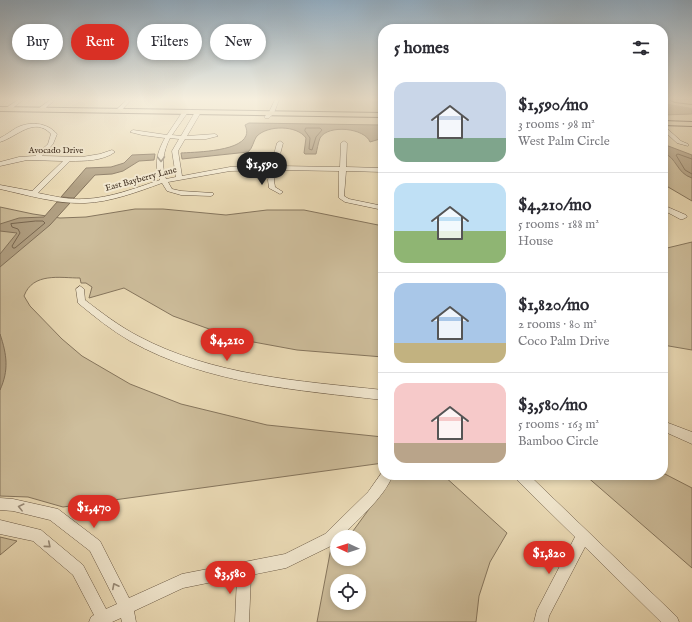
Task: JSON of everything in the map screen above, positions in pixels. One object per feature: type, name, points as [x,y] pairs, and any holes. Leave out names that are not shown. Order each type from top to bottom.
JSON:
[{"type":"street","points":[[0,140],[20,129]]},
{"type":"street","points":[[36,158],[50,145],[54,138],[54,134],[48,129]]},
{"type":"street","points":[[174,129],[163,144],[160,158],[163,181],[169,190],[181,193],[212,194]]},
{"type":"street","points":[[179,178],[175,151],[187,129]]},
{"type":"street","points":[[134,132],[168,137],[215,136]]},
{"type":"street","points":[[668,132],[679,142],[686,145]]},
{"type":"street","points":[[280,143],[271,180],[272,188],[280,192]]},
{"type":"street","points":[[344,143],[341,196],[347,201],[378,207]]},
{"type":"street","name":"Avocado Drive","points":[[0,164],[19,159],[101,157],[112,152]]},
{"type":"street","points":[[33,194],[68,159]]},
{"type":"street","name":"East Bayberry Lane","points":[[0,187],[73,201],[113,197],[163,181],[230,169],[273,168],[378,170]]},
{"type":"street","points":[[113,197],[117,188]]},
{"type":"street","points":[[668,210],[683,217]]},
{"type":"street","points":[[80,289],[81,301],[112,325],[141,342],[175,357],[215,371],[255,380],[378,394]]},
{"type":"street","points":[[668,428],[692,438]]},
{"type":"street","points":[[0,527],[36,535],[78,570],[101,620],[182,581],[286,561],[330,539],[372,496],[383,480]]},
{"type":"street","points":[[525,480],[672,622]]},
{"type":"street","points":[[0,504],[12,505],[52,514],[95,546],[126,607],[129,622]]},
{"type":"street","points":[[541,622],[542,615],[583,536]]},
{"type":"street","points":[[242,622],[244,570]]},
{"type":"shaded area","points":[[668,150],[692,158],[692,201],[668,187]]},
{"type":"shaded area","points":[[0,207],[60,218],[86,217],[135,209],[163,209],[226,215],[267,210],[304,210],[378,225],[378,357],[297,350],[237,339],[173,316],[124,288],[89,298],[92,287],[86,283],[81,283],[80,278],[56,277],[40,280],[28,288],[24,296],[30,306],[62,339],[82,356],[130,384],[181,404],[267,425],[378,436],[378,464],[63,507],[28,497],[0,496]]},
{"type":"shaded area","points":[[692,242],[692,350],[668,346],[668,248]]},
{"type":"shaded area","points":[[668,476],[692,488],[692,568],[591,480],[668,480]]},
{"type":"shaded area","points":[[390,480],[449,480],[507,533],[490,562],[479,596],[476,622],[317,622],[330,553],[330,566],[366,566],[366,530],[354,530]]},
{"type":"shaded area","points":[[0,537],[17,541],[0,555]]},
{"type":"water","points":[[246,129],[271,129],[262,132],[257,136],[248,152],[182,159],[181,153],[223,149],[242,141],[247,134]]},
{"type":"water","points":[[289,129],[338,129],[324,134],[320,138],[316,154],[304,153],[306,138],[296,131]]},
{"type":"water","points":[[338,129],[378,129],[378,140],[370,142],[367,137],[361,134]]},
{"type":"water","points":[[668,146],[692,155],[692,178],[683,173],[668,155]]},
{"type":"water","points":[[155,154],[154,160],[139,161],[123,171],[112,174],[95,175],[74,198],[61,197],[86,168],[111,167],[124,163],[132,155]]},
{"type":"water","points":[[57,202],[70,203],[50,225],[0,267],[0,254],[17,233],[0,231],[0,224],[19,218],[44,217]]},
{"type":"water","points":[[0,334],[4,349],[6,369],[0,390]]}]
